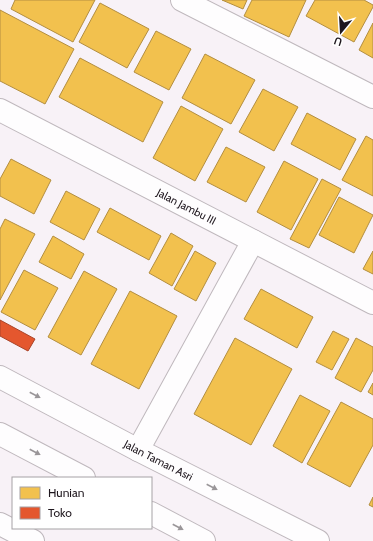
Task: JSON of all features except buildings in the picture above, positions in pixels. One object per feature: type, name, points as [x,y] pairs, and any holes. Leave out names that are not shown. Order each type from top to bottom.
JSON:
[{"type":"main road","points":[[182,0],[373,97]]},
{"type":"main road","name":"Jalan Jambu III","points":[[0,110],[373,302]]},
{"type":"main road","points":[[138,450],[253,241]]},
{"type":"main road","name":"Jalan Taman Asri","points":[[0,377],[138,450],[318,541]]},
{"type":"main road","points":[[0,434],[82,477]]},
{"type":"main road","points":[[152,514],[204,541]]},
{"type":"main road","points":[[0,524],[33,541]]}]
